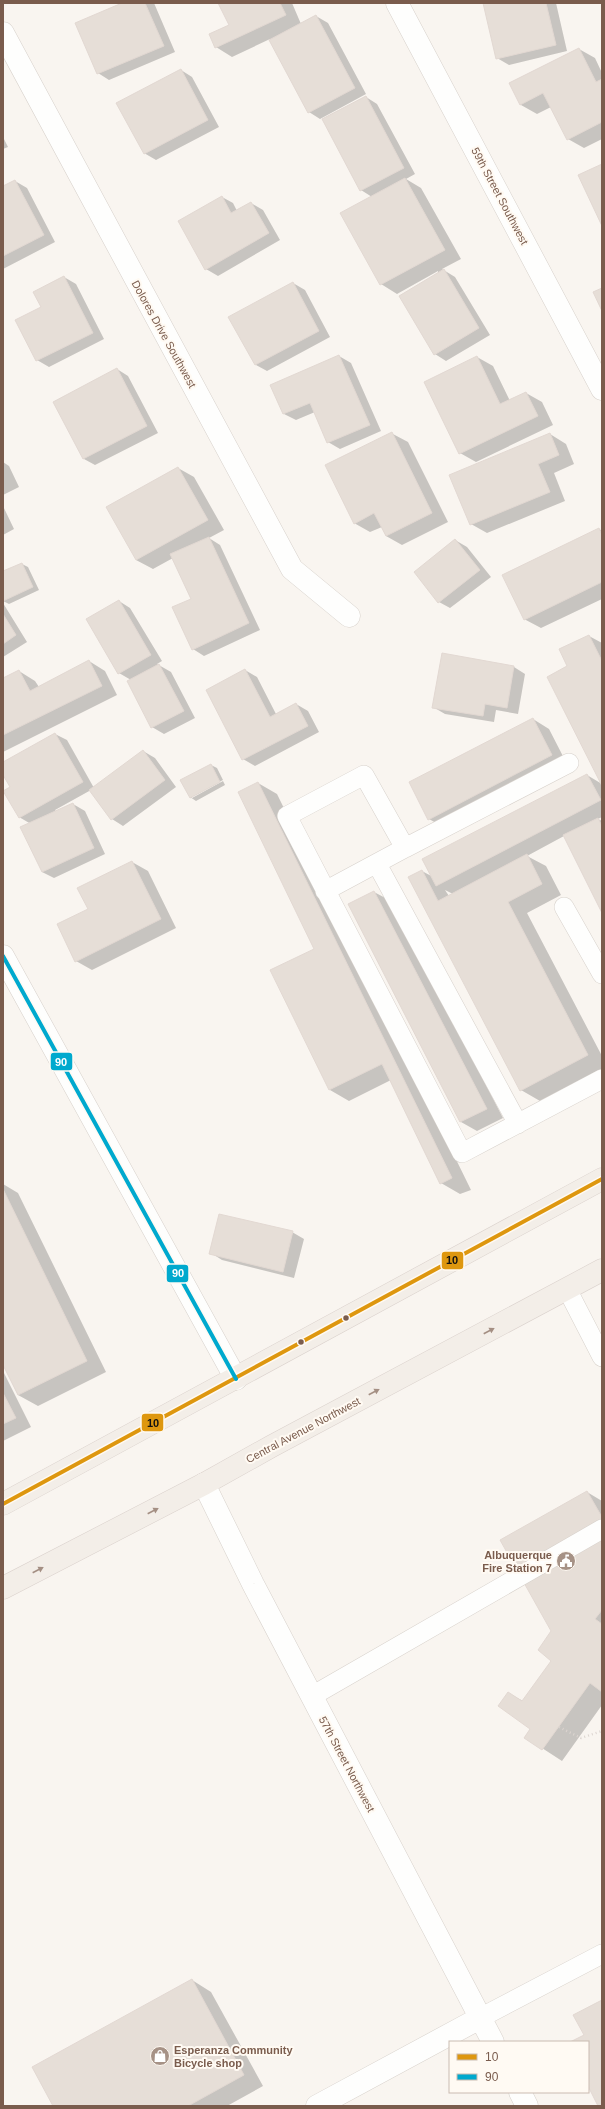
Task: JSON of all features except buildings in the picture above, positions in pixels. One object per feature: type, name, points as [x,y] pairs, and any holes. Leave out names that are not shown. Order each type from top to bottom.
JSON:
[{"type":"main road","points":[[3,1504],[236,1379],[602,1179]]},
{"type":"main road","name":"Central Avenue Northwest","points":[[3,1588],[204,1484],[279,1442],[602,1270]]},
{"type":"street","name":"59th Street Southwest","points":[[398,3],[602,388]]},
{"type":"street","name":"Dolores Drive Southwest","points":[[3,34],[292,569],[349,616]]},
{"type":"street","points":[[3,956],[236,1379]]},
{"type":"street","name":"57th Street Northwest","points":[[204,1484],[253,1584],[492,2041]]},
{"type":"street","points":[[317,2106],[480,2018]]},
{"type":"street","points":[[520,2093],[527,2106]]},
{"type":"lane","points":[[325,891],[569,763]]},
{"type":"lane","points":[[405,848],[364,776],[287,816],[462,1153],[602,1079]]},
{"type":"lane","points":[[377,864],[518,1124]]},
{"type":"lane","points":[[564,906],[602,974]]},
{"type":"lane","points":[[567,1289],[602,1357]]},
{"type":"lane","points":[[312,1696],[602,1529]]},
{"type":"lane","points":[[480,2018],[602,1954]]},
{"type":"path","points":[[559,1727],[581,1738],[602,1731]]},
{"type":"transit line","name":"90","points":[[3,956],[236,1379]]},
{"type":"transit line","name":"10","points":[[3,1504],[602,1179]]},
{"type":"place","name":"Albuquerque Fire Station 7","points":[[566,1561]]},
{"type":"place","name":"Esperanza Community Bicycle shop","points":[[160,2056]]}]
